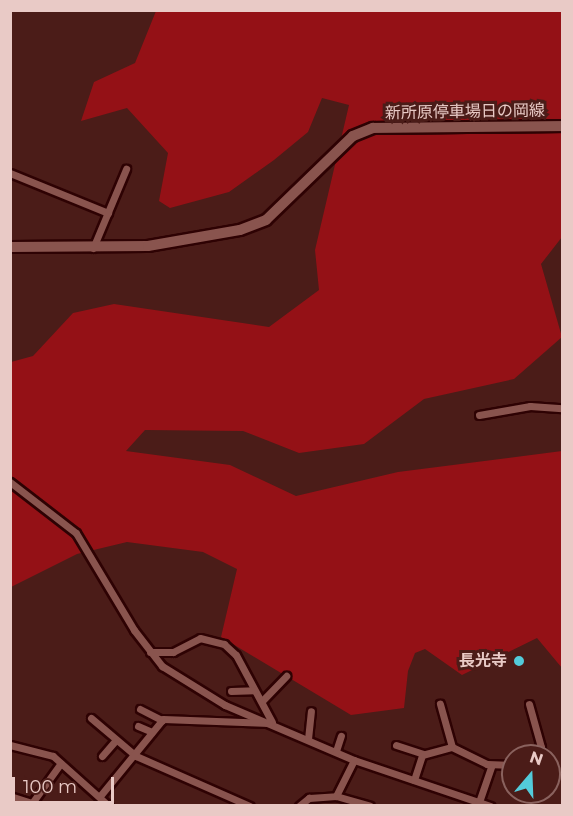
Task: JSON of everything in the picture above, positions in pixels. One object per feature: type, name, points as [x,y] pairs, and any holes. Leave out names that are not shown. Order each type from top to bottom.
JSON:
[{"type":"main road","name":"新所原停車場日の岡線","points":[[10,247],[93,248],[188,241],[266,220],[353,136],[373,128],[562,126]]},
{"type":"street","points":[[93,248],[126,169]]},
{"type":"street","points":[[10,173],[108,213]]},
{"type":"street","points":[[479,415],[530,406],[562,408]]},
{"type":"street","points":[[10,482],[76,532],[150,652],[210,697],[272,722],[354,760],[490,806]]},
{"type":"street","points":[[150,652],[174,652],[200,638],[219,642],[236,655],[272,722]]},
{"type":"street","points":[[262,701],[286,676]]},
{"type":"street","points":[[231,691],[254,690]]},
{"type":"street","points":[[440,704],[452,747]]},
{"type":"street","points":[[530,704],[540,744]]},
{"type":"street","points":[[140,709],[162,720],[272,722]]},
{"type":"street","points":[[308,739],[311,711]]},
{"type":"street","points":[[91,718],[136,756],[250,806]]},
{"type":"street","points":[[100,796],[136,756],[162,720]]},
{"type":"street","points":[[138,726],[152,732]]},
{"type":"street","points":[[336,752],[340,736]]},
{"type":"street","points":[[102,756],[116,740]]},
{"type":"street","points":[[10,745],[61,763],[110,806]]},
{"type":"street","points":[[396,745],[424,754],[452,747],[492,765],[501,765]]},
{"type":"street","points":[[414,780],[424,754]]},
{"type":"street","points":[[336,796],[354,760]]},
{"type":"street","points":[[10,796],[32,804],[61,763]]},
{"type":"street","points":[[479,802],[492,765]]},
{"type":"street","points":[[299,806],[309,798],[336,796],[370,806]]},
{"type":"shaded area","points":[[156,11],[562,11],[562,237],[541,264],[562,337],[514,379],[424,399],[364,444],[299,453],[243,431],[145,430],[126,451],[230,465],[296,496],[398,472],[562,451],[562,668],[537,638],[462,675],[425,649],[415,653],[408,671],[404,708],[351,715],[221,637],[237,569],[203,552],[127,542],[77,554],[11,587],[11,362],[33,356],[73,313],[114,304],[269,327],[319,290],[315,250],[349,105],[322,98],[308,132],[274,160],[229,192],[170,208],[159,201],[168,153],[127,108],[81,121],[94,82],[135,63]]},
{"type":"place","name":"長光寺","points":[[519,661]]}]
